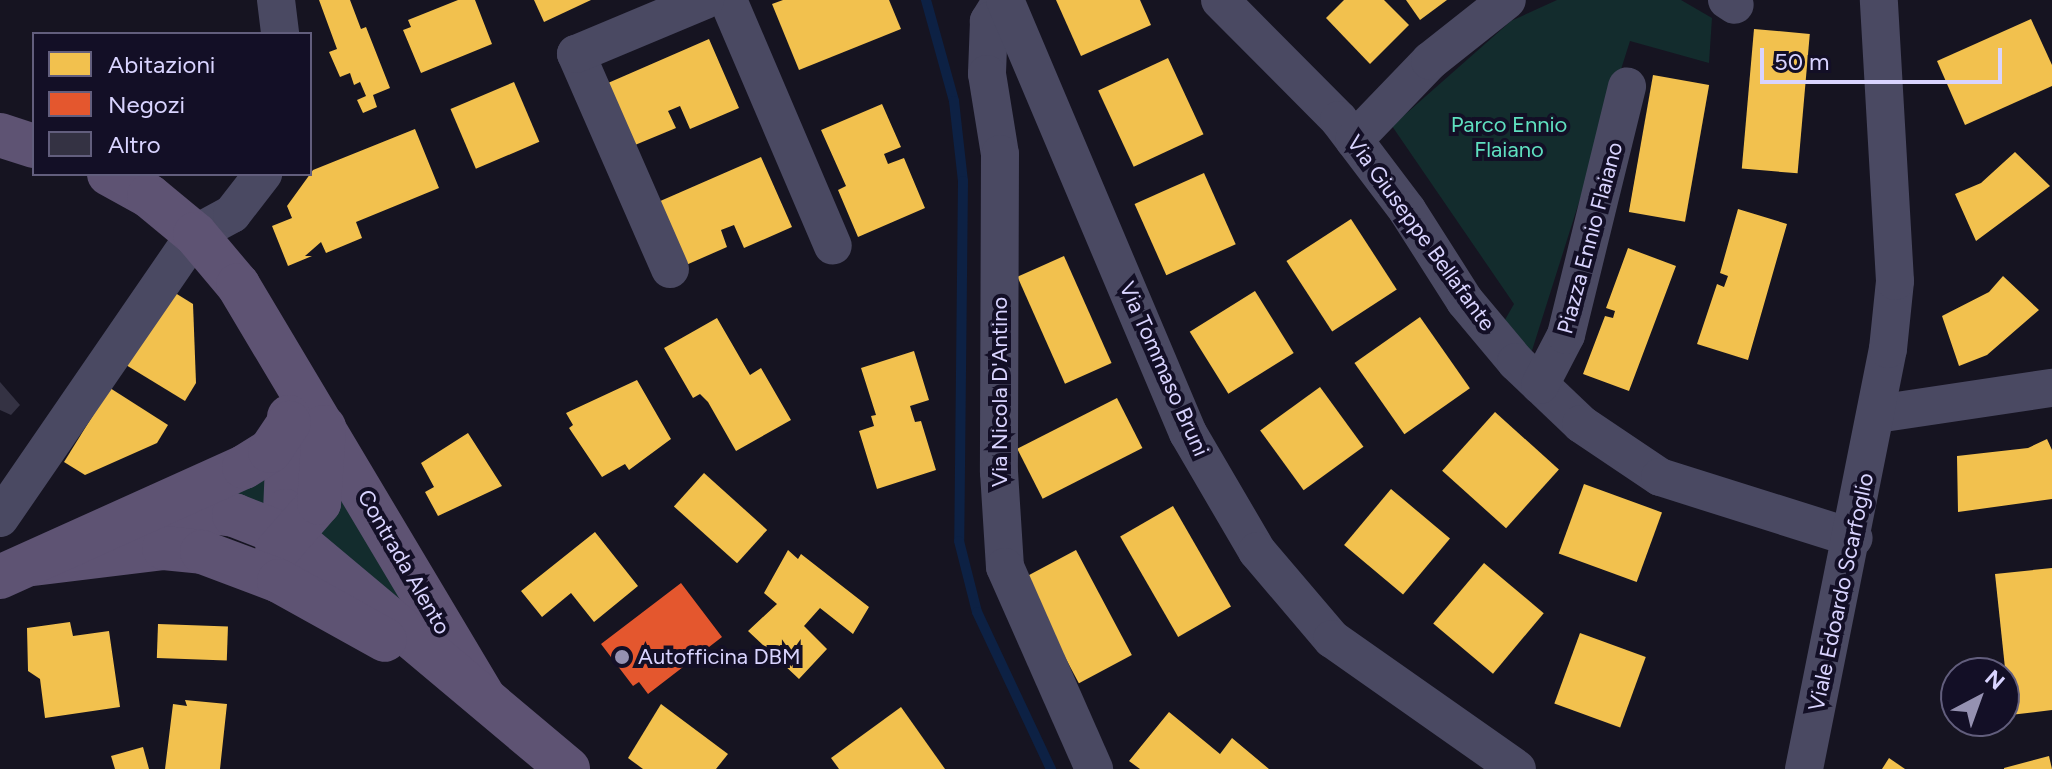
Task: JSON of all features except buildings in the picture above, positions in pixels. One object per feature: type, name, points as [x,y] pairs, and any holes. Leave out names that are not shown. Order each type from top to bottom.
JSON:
[{"type":"main road","name":"Contrada Alento","points":[[113,176],[149,196],[195,234],[238,285],[277,348],[307,425],[321,495],[293,538]]},
{"type":"main road","name":"Contrada Alento","points":[[307,425],[484,697]]},
{"type":"main road","points":[[16,570],[264,456],[307,425]]},
{"type":"main road","points":[[159,506],[234,515],[293,538],[568,769]]},
{"type":"main road","points":[[231,560],[266,556],[293,538]]},
{"type":"main road","points":[[293,538],[323,604]]},
{"type":"main road","points":[[16,570],[164,548],[231,560],[323,604],[484,697]]},
{"type":"street","points":[[276,0],[280,32]]},
{"type":"street","points":[[670,269],[576,54],[658,9],[705,0]]},
{"type":"street","points":[[728,0],[833,246]]},
{"type":"street","name":"Via Nicola D'Antino","points":[[1003,0],[989,21],[987,74],[1000,154],[999,472],[1005,567],[1094,769]]},
{"type":"street","name":"Via Tommaso Bruni","points":[[1003,0],[1188,433],[1257,551],[1332,639],[1517,769]]},
{"type":"street","name":"Via Giuseppe Bellafante","points":[[1220,0],[1354,140],[1465,301],[1540,385],[1581,424],[1660,477],[1854,538]]},
{"type":"street","points":[[1354,140],[1430,61],[1507,0]]},
{"type":"street","name":"Viale Edoardo Scarfoglio","points":[[1804,769],[1854,538],[1877,414],[1895,281],[1879,0]]},
{"type":"street","name":"Piazza Ennio Flaiano","points":[[1540,385],[1566,335],[1627,86]]},
{"type":"street","points":[[0,518],[195,234],[232,214],[261,176]]},
{"type":"street","points":[[1877,414],[2052,388]]},
{"type":"green space","name":"Parco Ennio Flaiano","points":[[1557,0],[1681,0],[1712,18],[1709,63],[1630,41],[1529,360],[1498,332],[1514,304],[1392,126],[1511,21]]},
{"type":"green space","points":[[265,468],[272,515],[213,492]]},
{"type":"green space","points":[[336,491],[382,541],[401,601],[315,532]]},
{"type":"waterway","points":[[926,0],[954,101],[963,181],[959,541],[977,612],[1051,769]]},
{"type":"place","name":"Autofficina DBM","points":[[622,657]]}]
